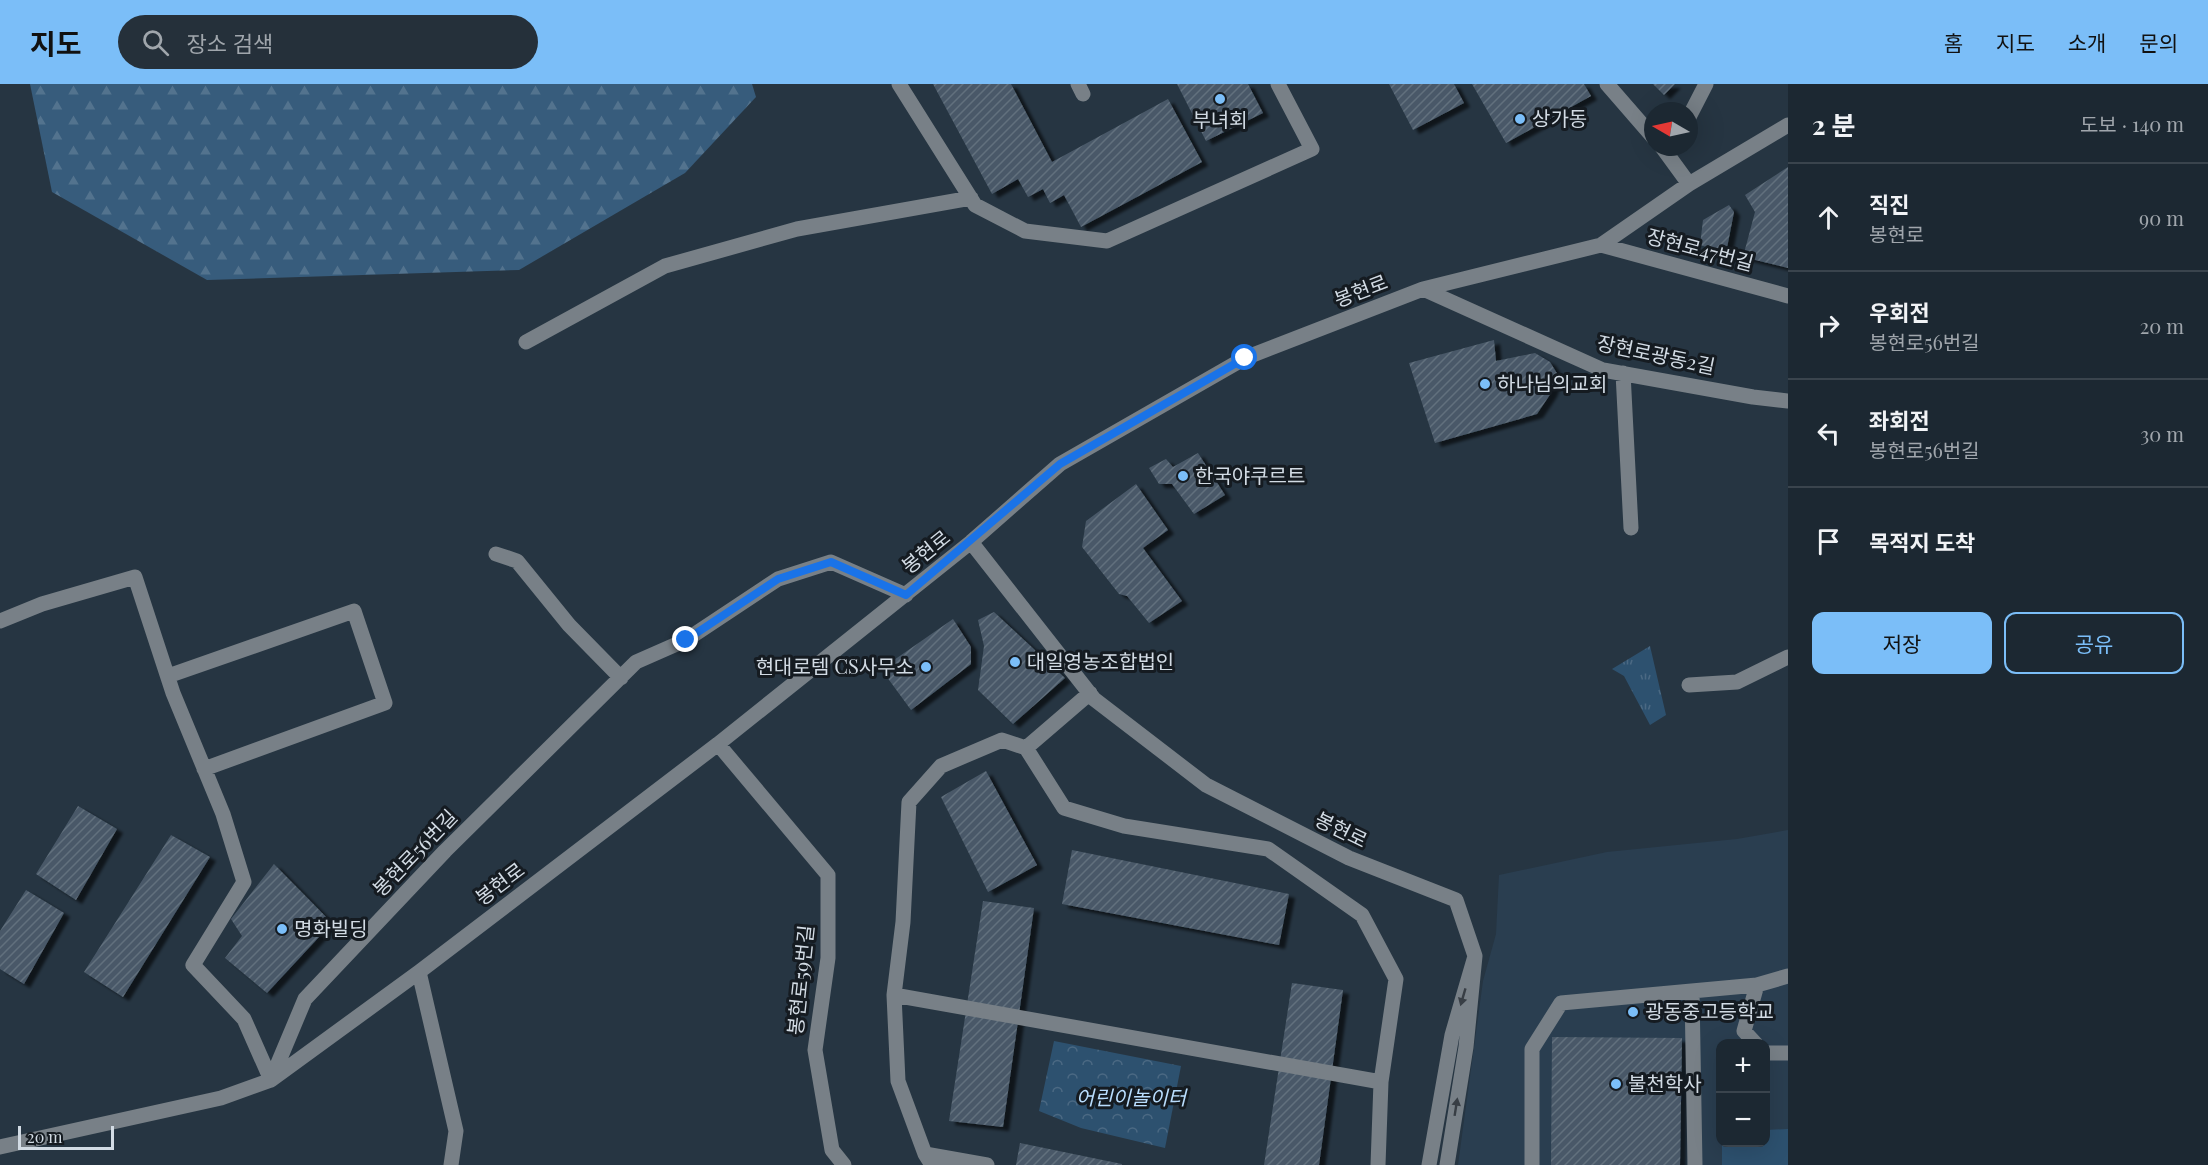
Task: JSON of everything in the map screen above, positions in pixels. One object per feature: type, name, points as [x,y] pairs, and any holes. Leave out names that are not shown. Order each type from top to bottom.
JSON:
[{"type":"street","points":[[899,84],[975,205],[1025,231],[1107,241],[1312,149],[1278,84]]},
{"type":"street","points":[[1607,84],[1644,126]]},
{"type":"street","points":[[1697,102],[1706,84]]},
{"type":"street","name":"봉현로","points":[[0,1147],[221,1098],[271,1080],[419,972],[718,744],[971,542],[1060,464],[1245,358],[1423,289],[1601,245],[1689,184],[1788,125]]},
{"type":"street","points":[[1673,156],[1689,184]]},
{"type":"street","points":[[526,342],[665,266],[796,229],[971,198]]},
{"type":"street","name":"장현로47번길","points":[[1601,245],[1788,296]]},
{"type":"street","name":"장현로광동2길","points":[[1423,289],[1603,370],[1753,397],[1788,401]]},
{"type":"street","points":[[1623,374],[1631,528]]},
{"type":"street","name":"봉현로","points":[[971,542],[1094,699],[1206,785],[1349,858],[1456,900],[1475,956],[1466,1047],[1447,1165]]},
{"type":"street","points":[[495,554],[517,561],[569,625],[621,678]]},
{"type":"street","name":"봉현로56번길","points":[[271,1080],[305,999],[445,851],[636,662],[686,640],[778,579],[831,562],[906,595]]},
{"type":"street","points":[[0,621],[42,604],[135,577],[168,676],[223,814],[244,882],[193,965],[244,1019],[271,1080]]},
{"type":"street","points":[[168,676],[354,611],[385,703],[204,769]]},
{"type":"street","points":[[1689,686],[1737,682],[1788,657]]},
{"type":"street","points":[[1026,748],[1090,693]]},
{"type":"street","points":[[987,1165],[928,1159],[898,1081],[894,995],[903,922],[909,802],[941,766],[1002,740],[1026,748],[1064,808],[1124,826],[1268,849],[1362,915],[1396,979],[1381,1082],[1378,1165]]},
{"type":"street","name":"봉현로59번길","points":[[718,744],[828,876],[828,958],[815,1050],[832,1150],[827,1165]]},
{"type":"street","points":[[1429,1165],[1452,1035],[1475,956]]},
{"type":"street","points":[[419,972],[456,1131],[452,1165]]},
{"type":"street","points":[[1532,1165],[1532,1049],[1561,1004],[1757,985],[1788,976]]},
{"type":"street","points":[[1751,1039],[1744,1031],[1757,985]]},
{"type":"street","points":[[1692,992],[1695,1165]]},
{"type":"street","points":[[894,995],[1381,1082]]},
{"type":"street","points":[[1770,1053],[1788,1053]]},
{"type":"street","name":"봉현로59번길","points":[[832,1150],[844,1165]]},
{"type":"shaded area","name":"광동중고등학교","points":[[1788,830],[1788,1165],[1458,1165],[1483,981],[1496,934],[1499,875],[1607,852],[1737,839]]},
{"type":"green space","points":[[30,84],[752,84],[756,97],[685,173],[519,270],[207,280],[52,192]]},
{"type":"green space","points":[[1650,646],[1666,715],[1650,725],[1624,676],[1612,669]]},
{"type":"green space","name":"어린이놀이터","points":[[1054,1041],[1181,1066],[1165,1148],[1081,1128],[1039,1111]]},
{"type":"green space","points":[[1788,1129],[1788,1165],[1722,1165],[1722,1147],[1770,1147],[1770,1130]]},
{"type":"building","points":[[933,84],[1011,84],[1052,162],[1168,99],[1202,162],[1081,227],[1064,195],[1050,203],[1043,189],[1028,197],[1018,179],[992,194]]},
{"type":"building","name":"부녀회","points":[[1177,84],[1248,84],[1263,113],[1206,141]]},
{"type":"building","points":[[1389,84],[1454,84],[1464,103],[1413,130]]},
{"type":"building","name":"상가동","points":[[1472,84],[1584,84],[1591,96],[1506,143]]},
{"type":"building","points":[[1653,84],[1675,84],[1664,95]]},
{"type":"building","points":[[1788,167],[1788,268],[1743,257],[1755,212],[1745,195]]},
{"type":"building","points":[[1729,205],[1734,212],[1726,253],[1700,245],[1703,220]]},
{"type":"building","name":"하나님의교회","points":[[1494,340],[1496,361],[1535,353],[1550,362],[1558,375],[1551,393],[1537,414],[1435,443],[1409,363]]},
{"type":"building","name":"한국야쿠르트","points":[[1198,453],[1225,495],[1194,514],[1172,484],[1159,484],[1149,468],[1166,459],[1173,467]]},
{"type":"building","points":[[1136,484],[1168,530],[1143,548],[1182,601],[1149,623],[1127,596],[1119,594],[1082,547],[1086,521]]},
{"type":"building","name":"대일영농조합법인","points":[[994,612],[1065,678],[1013,724],[978,690],[984,646],[978,620]]},
{"type":"building","name":"현대로템 CS사무소","points":[[953,619],[971,647],[971,664],[911,710],[881,669]]},
{"type":"building","points":[[986,771],[1037,865],[988,892],[941,797]]},
{"type":"building","points":[[78,806],[117,829],[76,900],[36,874]]},
{"type":"building","points":[[171,835],[210,857],[123,997],[84,972]]},
{"type":"building","points":[[1072,850],[1289,894],[1279,945],[1062,904]]},
{"type":"building","name":"명화빌딩","points":[[274,864],[332,923],[267,993],[225,958],[242,936],[231,919]]},
{"type":"building","points":[[26,890],[64,913],[24,984],[0,969],[0,931]]},
{"type":"building","points":[[983,901],[1034,908],[1003,1127],[949,1121]]},
{"type":"building","points":[[1292,983],[1343,990],[1319,1165],[1264,1165]]},
{"type":"building","name":"불천학사","points":[[1552,1037],[1682,1038],[1680,1165],[1551,1165]]},
{"type":"building","points":[[1020,1143],[1122,1164],[1122,1165],[1016,1165]]},
{"type":"place","name":"부녀회","points":[[1220,99]]},
{"type":"place","name":"상가동","points":[[1520,119]]},
{"type":"place","name":"하나님의교회","points":[[1485,384]]},
{"type":"place","name":"한국야쿠르트","points":[[1183,476]]},
{"type":"place","name":"대일영농조합법인","points":[[1015,662]]},
{"type":"place","name":"현대로템 CS사무소","points":[[926,667]]},
{"type":"place","name":"명화빌딩","points":[[282,929]]},
{"type":"place","name":"광동중고등학교","points":[[1633,1012]]},
{"type":"place","name":"불천학사","points":[[1616,1084]]},
{"type":"route","points":[[686,640],[778,579],[831,562],[906,595],[1060,464],[1245,358]]}]
